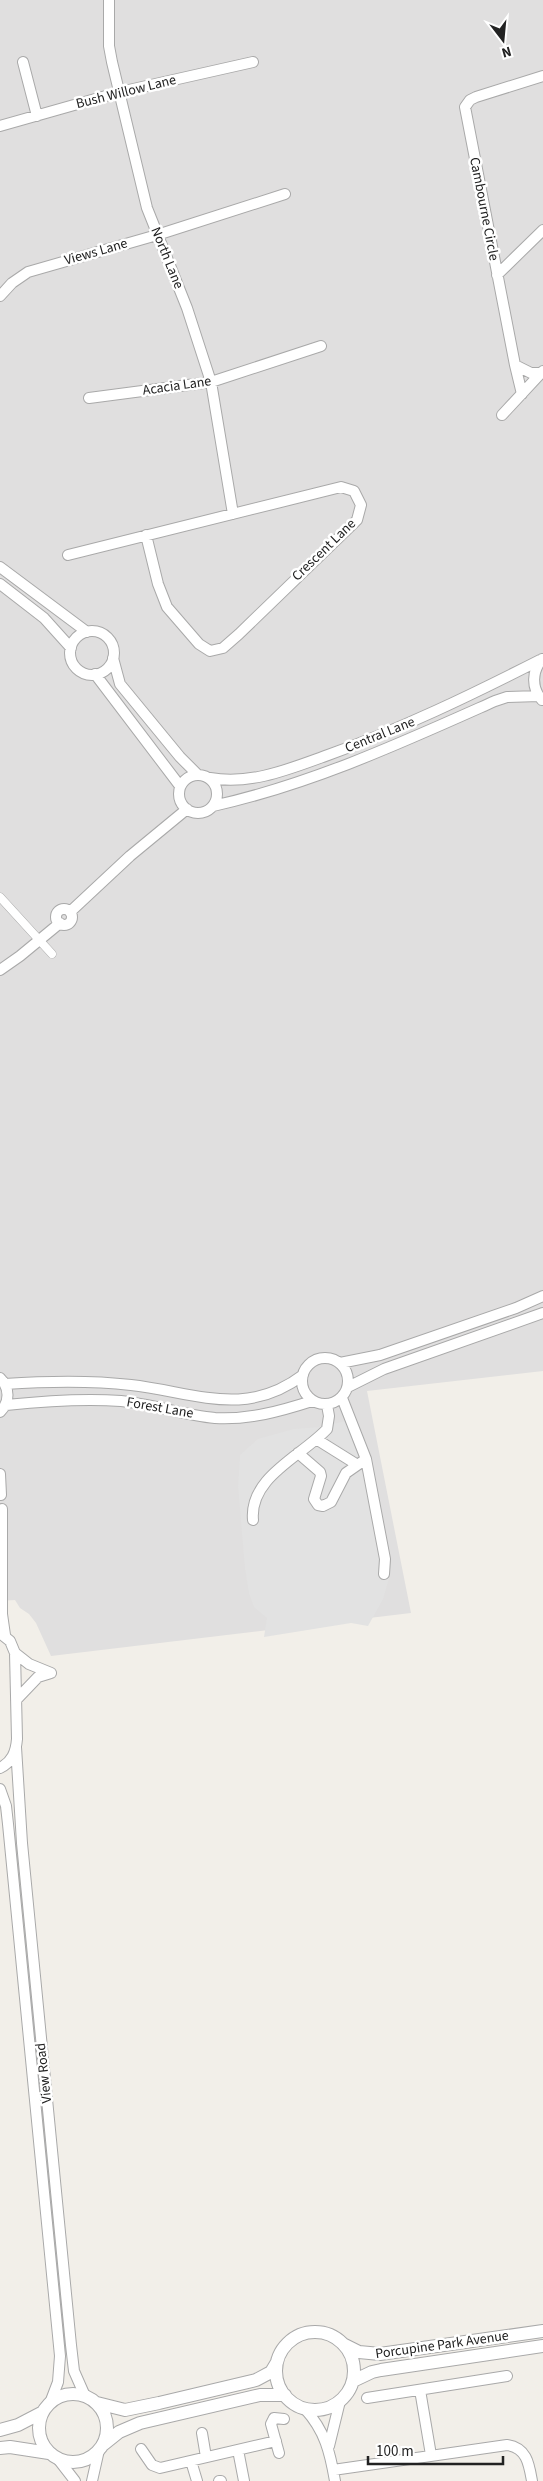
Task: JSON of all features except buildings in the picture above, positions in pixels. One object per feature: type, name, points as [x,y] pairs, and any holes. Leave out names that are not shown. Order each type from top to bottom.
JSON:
[{"type":"street","name":"North Lane","points":[[109,0],[109,46],[147,208],[187,308],[211,382],[233,514]]},
{"type":"street","points":[[23,62],[37,116]]},
{"type":"street","name":"Bush Willow Lane","points":[[0,126],[120,92],[253,62]]},
{"type":"street","name":"Cambourne Circle","points":[[522,394],[514,365],[465,107],[470,100],[476,97],[543,76]]},
{"type":"street","name":"Views Lane","points":[[0,296],[12,283],[28,272],[157,235],[285,194]]},
{"type":"street","points":[[497,275],[543,230]]},
{"type":"street","name":"Acacia Lane","points":[[88,398],[211,382],[321,346]]},
{"type":"street","points":[[514,365],[531,372],[542,372]]},
{"type":"street","points":[[502,415],[542,372]]},
{"type":"street","name":"Crescent Lane","points":[[68,555],[146,535],[341,487],[354,491],[361,505],[357,520],[234,639],[216,650],[210,651],[198,644],[167,607],[158,584],[146,535]]},
{"type":"street","name":"Central Lane","points":[[0,567],[87,632],[104,636],[112,645],[113,658],[120,684],[180,757],[197,774],[210,778],[237,781],[259,778],[364,742],[459,700],[542,659]]},
{"type":"street","points":[[0,584],[44,618],[71,648]]},
{"type":"street","points":[[87,632],[76,638],[71,648],[71,660],[78,670],[89,675],[95,674],[105,670],[113,658]]},
{"type":"street","points":[[541,698],[534,678],[542,659]]},
{"type":"street","points":[[95,674],[180,786]]},
{"type":"street","name":"Central Lane","points":[[187,810],[199,813],[206,812],[213,806],[264,792],[353,762],[507,697],[541,698]]},
{"type":"street","points":[[0,970],[39,942],[60,923],[56,916],[58,912],[63,909],[70,912],[130,856],[187,810],[179,800],[180,786],[187,778],[197,774]]},
{"type":"street","points":[[210,778],[217,790],[218,796],[213,806]]},
{"type":"street","points":[[0,897],[39,942],[52,954]]},
{"type":"street","points":[[340,1363],[380,1355],[516,1308],[543,1296]]},
{"type":"street","points":[[348,1387],[384,1369],[543,1313]]},
{"type":"street","points":[[318,1359],[332,1359],[340,1363],[348,1376],[348,1387],[342,1398],[327,1405],[312,1401],[303,1389],[303,1375],[311,1363],[318,1359]]},
{"type":"street","name":"Forest Lane","points":[[3,1381],[79,1380],[133,1385],[214,1400],[264,1395],[286,1388],[303,1375]]},
{"type":"street","points":[[3,1381],[8,1392],[3,1408]]},
{"type":"street","points":[[342,1398],[366,1459],[385,1559],[384,1574]]},
{"type":"street","name":"Forest Lane","points":[[3,1408],[43,1401],[121,1401],[214,1418],[239,1418],[264,1415],[312,1401]]},
{"type":"street","points":[[253,1520],[252,1506],[270,1478],[327,1429],[329,1424],[327,1405]]},
{"type":"street","points":[[316,1439],[356,1464]]},
{"type":"street","points":[[298,1453],[320,1472],[321,1476],[314,1499],[318,1505],[323,1506],[331,1502],[346,1472],[366,1459]]},
{"type":"street","points":[[0,1474],[1,1495]]},
{"type":"street","points":[[2,1509],[3,1634]]},
{"type":"street","name":"View Road","points":[[3,1634],[15,1653],[16,1747],[22,1843],[72,2361],[74,2371],[85,2396]]},
{"type":"street","points":[[15,1653],[29,1664],[51,1674],[38,1677],[16,1700]]},
{"type":"street","points":[[0,1768],[10,1761],[16,1747]]},
{"type":"street","name":"View Road","points":[[0,1789],[7,1815],[60,2356],[58,2382],[46,2407]]},
{"type":"street","points":[[47,2224],[59,2222]]},
{"type":"street","name":"Porcupine Park Avenue","points":[[343,2344],[359,2352],[380,2354],[543,2331]]},
{"type":"street","points":[[0,2430],[18,2425],[66,2394],[85,2396],[96,2403],[118,2409],[133,2409],[256,2380],[271,2372],[290,2342],[307,2333],[327,2334],[343,2344],[353,2362],[353,2382],[340,2401],[329,2447]]},
{"type":"street","name":"Porcupine Park Avenue","points":[[353,2382],[372,2372],[543,2346]]},
{"type":"street","points":[[279,2358],[277,2377],[285,2395],[305,2408],[317,2422],[329,2447],[334,2481]]},
{"type":"street","points":[[367,2398],[507,2376]]},
{"type":"street","points":[[420,2390],[431,2455]]},
{"type":"street","points":[[0,2448],[10,2447],[76,2462],[92,2456],[119,2432],[140,2423],[260,2395],[285,2395]]},
{"type":"street","points":[[305,2408],[323,2409],[340,2401]]},
{"type":"street","points":[[92,2481],[101,2447],[107,2435],[106,2418],[96,2403]]},
{"type":"street","points":[[46,2407],[39,2422],[39,2434],[42,2444],[75,2481]]},
{"type":"street","points":[[279,2453],[271,2420],[284,2419]]},
{"type":"street","points":[[202,2433],[206,2457]]},
{"type":"street","points":[[141,2449],[156,2467],[191,2461],[276,2441]]},
{"type":"street","points":[[333,2470],[507,2444],[514,2446],[527,2458],[532,2481]]},
{"type":"street","points":[[238,2450],[244,2481]]},
{"type":"street","points":[[191,2461],[197,2481]]},
{"type":"shaded area","points":[[0,0],[543,0],[543,1371],[367,1391],[411,1613],[51,1656],[36,1623],[29,1614],[20,1608],[15,1600],[0,1601]]},
{"type":"shaded area","points":[[349,1420],[358,1436],[389,1557],[389,1578],[383,1599],[368,1626],[351,1623],[264,1637],[267,1618],[254,1607],[249,1593],[245,1568],[238,1485],[240,1455],[258,1439],[294,1429],[321,1427]]}]
